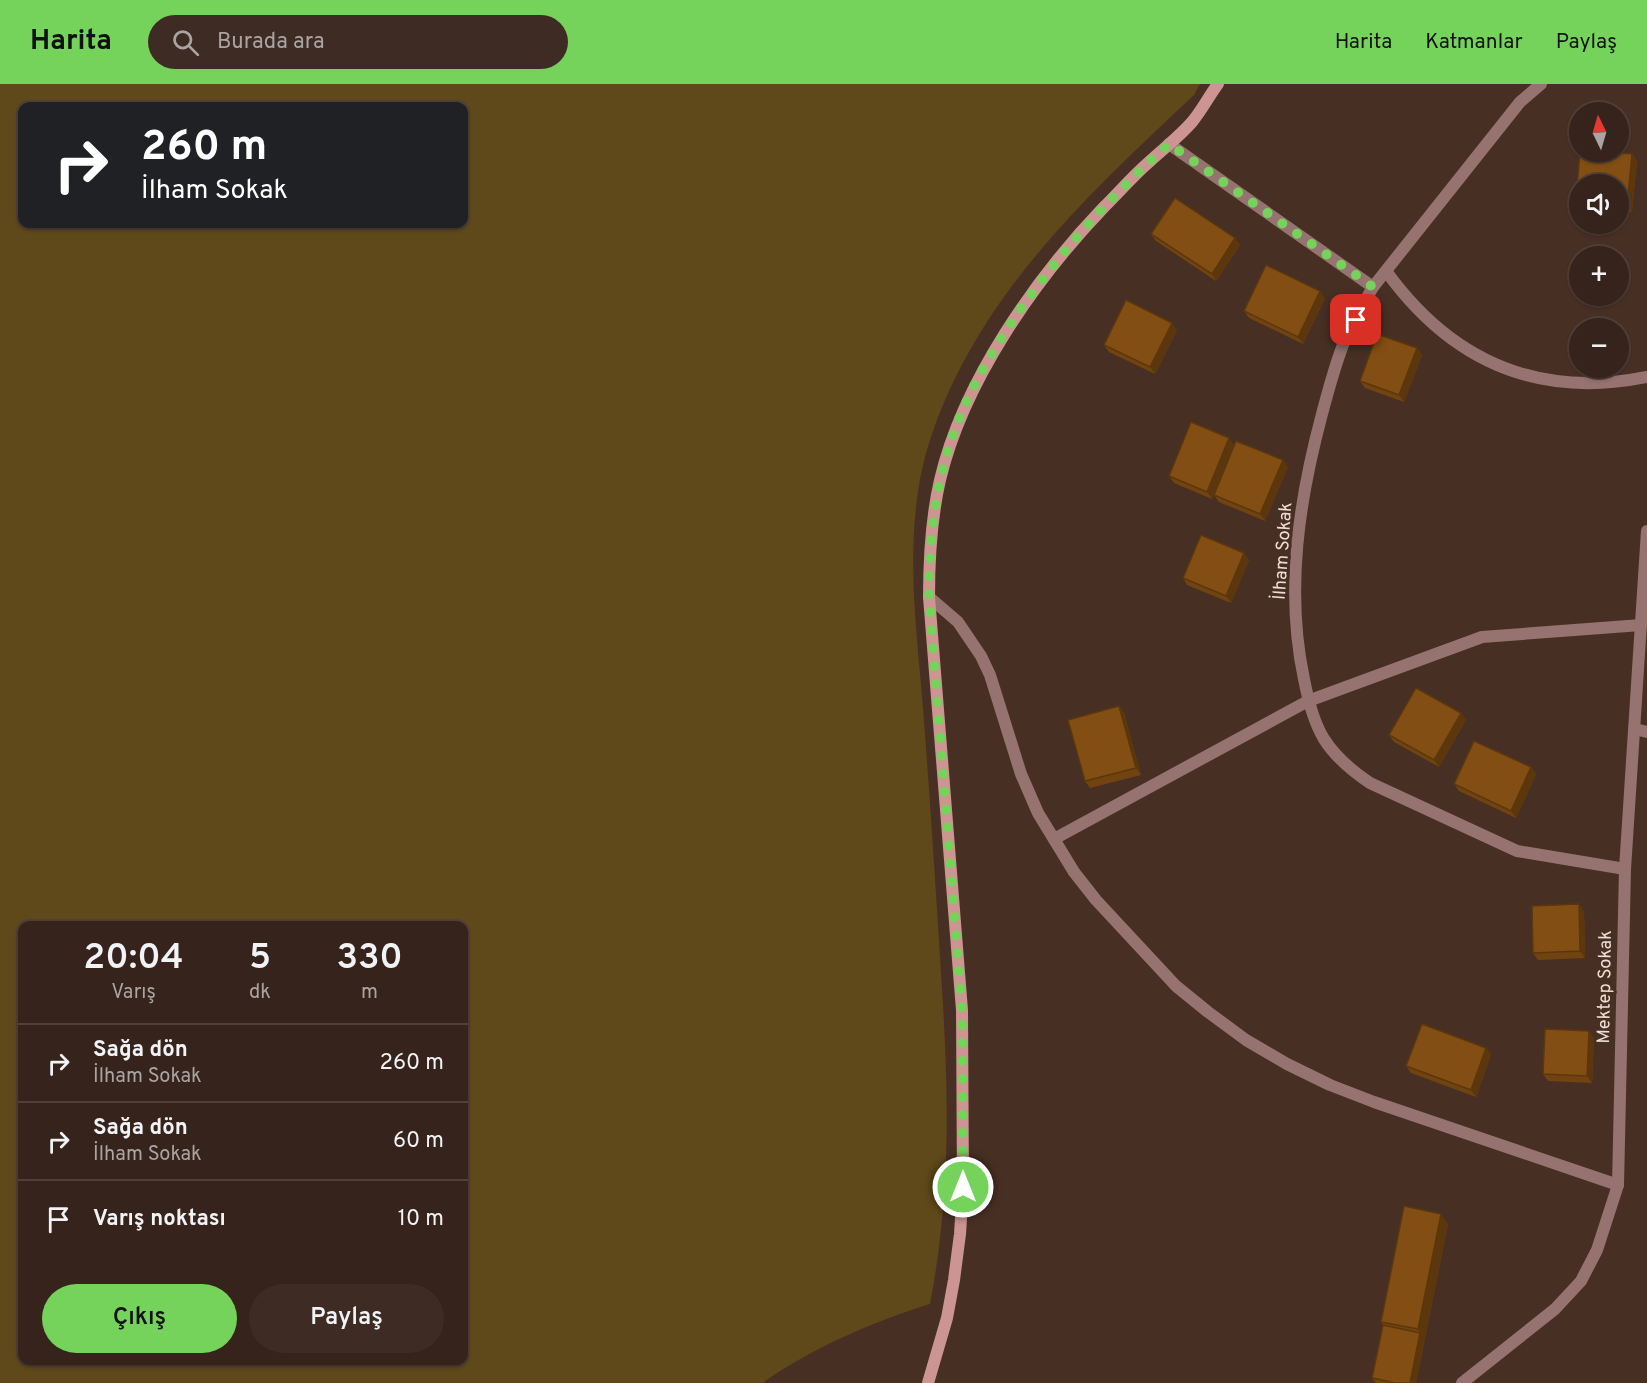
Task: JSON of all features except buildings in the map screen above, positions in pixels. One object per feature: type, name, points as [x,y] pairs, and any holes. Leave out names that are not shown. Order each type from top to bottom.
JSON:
[{"type":"street","points":[[928,1383],[942,1337],[954,1280],[963,1187],[962,1011],[929,597],[930,548],[940,480],[960,417],[980,374],[1032,295],[1102,209],[1192,122],[1218,84]]},
{"type":"street","name":"İlham Sokak","points":[[1541,84],[1520,102],[1373,287],[1347,336],[1314,446],[1298,531],[1294,595],[1301,666],[1314,720],[1334,754],[1370,783],[1517,851],[1625,868]]},
{"type":"street","points":[[1169,144],[1373,287]]},
{"type":"street","points":[[1386,271],[1404,296],[1448,338],[1502,367],[1532,377],[1563,382],[1594,384],[1647,377]]},
{"type":"street","name":"Mektep Sokak","points":[[1462,1383],[1555,1309],[1581,1281],[1597,1250],[1618,1185],[1625,868],[1647,531]]},
{"type":"street","points":[[929,597],[958,622],[981,656],[990,675],[1021,774],[1038,813],[1074,872],[1176,986],[1246,1040],[1287,1064],[1341,1089],[1618,1185]]},
{"type":"street","points":[[1054,839],[1308,701],[1482,637],[1641,625]]},
{"type":"street","points":[[1634,729],[1647,732]]},
{"type":"shaded area","points":[[0,84],[1200,84],[1194,95],[1077,209],[1008,291],[979,335],[953,383],[932,434],[922,469],[916,505],[913,576],[943,1001],[947,1130],[942,1216],[930,1304],[843,1337],[802,1358],[762,1383],[0,1383]]},
{"type":"route","points":[[963,1187],[962,1011],[929,597],[929,558],[940,480],[950,443],[964,408],[980,374],[1032,295],[1102,209],[1169,144],[1373,287],[1356,320]]}]
